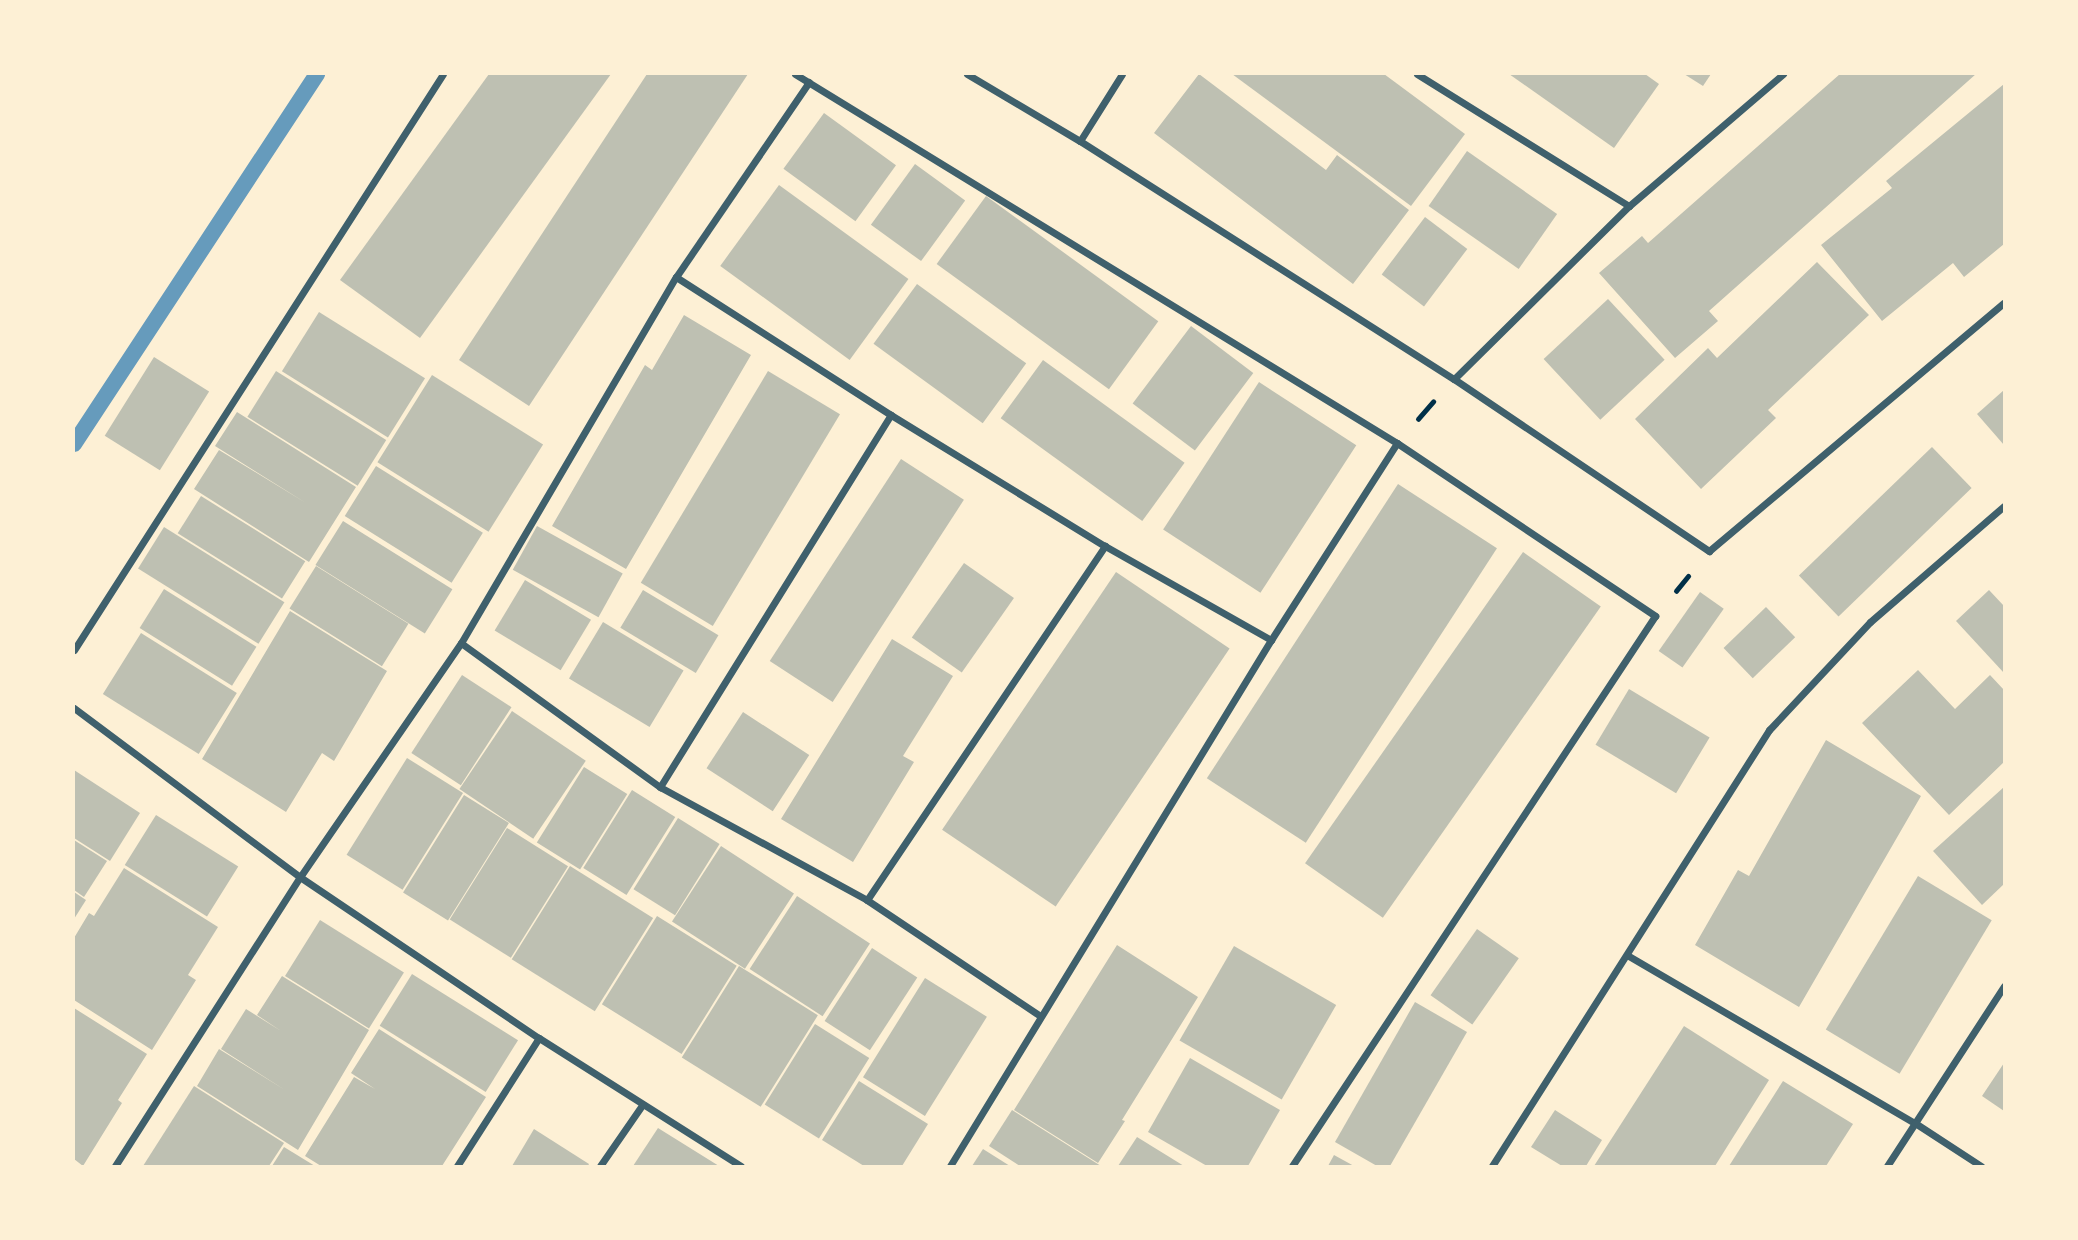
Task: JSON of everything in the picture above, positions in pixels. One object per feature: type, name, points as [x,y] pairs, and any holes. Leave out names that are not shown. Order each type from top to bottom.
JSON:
[{"type":"street","points":[[74,650],[443,74]]},
{"type":"street","points":[[795,74],[1397,443],[1655,616],[1292,1167]]},
{"type":"street","points":[[967,74],[1080,141],[1454,379],[1709,551],[2004,303]]},
{"type":"street","points":[[1080,141],[1122,74]]},
{"type":"street","points":[[1418,74],[1629,206]]},
{"type":"street","points":[[1454,379],[1629,206],[1783,74]]},
{"type":"street","points":[[115,1167],[300,877],[461,643],[676,277],[809,82]]},
{"type":"street","points":[[676,277],[891,415],[1105,546],[1271,640]]},
{"type":"street","points":[[660,787],[891,415]]},
{"type":"street","points":[[950,1167],[1271,640],[1397,443]]},
{"type":"street","points":[[1492,1167],[1769,730],[1870,622],[2004,506]]},
{"type":"street","points":[[867,900],[1105,546]]},
{"type":"street","points":[[461,643],[660,787],[867,900],[1040,1017]]},
{"type":"street","points":[[74,708],[300,877],[539,1038],[741,1167]]},
{"type":"street","points":[[1628,955],[1915,1123],[1982,1167]]},
{"type":"street","points":[[1887,1167],[2004,986]]},
{"type":"street","points":[[457,1167],[539,1038]]},
{"type":"street","points":[[600,1167],[643,1104]]},
{"type":"path","points":[[1397,443],[1454,379]]},
{"type":"path","points":[[1655,616],[1709,551]]},
{"type":"building","points":[[489,74],[611,74],[420,338],[340,280]]},
{"type":"building","points":[[647,74],[748,74],[529,406],[459,360]]},
{"type":"building","points":[[1199,74],[1326,170],[1337,155],[1409,210],[1353,284],[1154,133]]},
{"type":"building","points":[[1232,74],[1384,74],[1465,134],[1411,206]]},
{"type":"building","points":[[1509,74],[1645,74],[1659,84],[1614,148]]},
{"type":"building","points":[[1684,74],[1711,74],[1703,86]]},
{"type":"building","points":[[1840,74],[1976,74],[1709,311],[1718,321],[1675,358],[1599,273],[1642,236],[1648,243]]},
{"type":"building","points":[[2004,84],[2004,244],[1964,277],[1953,263],[1882,321],[1821,245],[1892,188],[1886,181]]},
{"type":"building","points":[[824,113],[896,165],[855,221],[783,169]]},
{"type":"building","points":[[1467,151],[1557,214],[1519,269],[1429,206]]},
{"type":"building","points":[[915,164],[965,200],[921,261],[871,225]]},
{"type":"building","points":[[779,185],[908,279],[850,360],[720,266]]},
{"type":"building","points":[[986,196],[1158,321],[1109,389],[937,264]]},
{"type":"building","points":[[1425,217],[1467,249],[1424,306],[1382,275]]},
{"type":"building","points":[[1817,262],[1869,315],[1768,410],[1776,418],[1701,489],[1635,419],[1708,348],[1717,358]]},
{"type":"building","points":[[917,284],[1026,363],[983,423],[874,344]]},
{"type":"building","points":[[1608,299],[1665,360],[1600,420],[1544,359]]},
{"type":"building","points":[[319,312],[425,378],[388,438],[282,371]]},
{"type":"building","points":[[684,315],[751,355],[626,569],[552,526],[645,365],[652,370]]},
{"type":"building","points":[[1191,326],[1253,373],[1195,450],[1133,403]]},
{"type":"building","points":[[154,357],[209,391],[160,470],[105,436]]},
{"type":"building","points":[[1043,360],[1185,463],[1142,521],[1001,418]]},
{"type":"building","points":[[276,371],[386,440],[358,486],[247,417]]},
{"type":"building","points":[[768,371],[840,414],[713,626],[641,583]]},
{"type":"building","points":[[432,375],[543,444],[489,532],[377,462]]},
{"type":"building","points":[[1259,382],[1356,445],[1260,593],[1163,530]]},
{"type":"building","points":[[2004,390],[2004,445],[1977,414]]},
{"type":"building","points":[[237,412],[356,487],[309,562],[194,489],[219,450],[306,503],[215,446]]},
{"type":"building","points":[[1932,447],[1972,488],[1839,617],[1799,576]]},
{"type":"building","points":[[901,459],[964,500],[833,702],[770,661]]},
{"type":"building","points":[[376,466],[483,533],[452,583],[345,516]]},
{"type":"building","points":[[1398,484],[1497,548],[1306,843],[1207,778]]},
{"type":"building","points":[[201,496],[305,561],[282,598],[178,533]]},
{"type":"building","points":[[343,521],[452,589],[425,633],[315,565]]},
{"type":"building","points":[[537,526],[623,574],[598,617],[513,570]]},
{"type":"building","points":[[164,527],[284,602],[258,644],[138,569]]},
{"type":"building","points":[[1523,552],[1601,606],[1383,918],[1305,863]]},
{"type":"building","points":[[964,563],[1014,598],[962,673],[912,638]]},
{"type":"building","points":[[316,566],[408,624],[382,666],[290,608]]},
{"type":"building","points":[[1116,572],[1230,649],[1056,906],[942,830]]},
{"type":"building","points":[[525,580],[591,620],[561,670],[495,631]]},
{"type":"building","points":[[164,589],[256,647],[232,686],[140,628]]},
{"type":"building","points":[[643,590],[718,635],[696,673],[620,628]]},
{"type":"building","points":[[1989,590],[2004,606],[2004,673],[1956,621]]},
{"type":"building","points":[[1700,592],[1724,609],[1682,668],[1659,651]]},
{"type":"building","points":[[1766,607],[1795,637],[1753,678],[1724,648]]},
{"type":"building","points":[[290,611],[387,671],[334,761],[322,753],[286,812],[202,759]]},
{"type":"building","points":[[603,622],[684,670],[650,727],[569,679]]},
{"type":"building","points":[[141,633],[237,693],[199,754],[103,694]]},
{"type":"building","points":[[892,639],[953,676],[903,756],[914,762],[853,862],[781,819]]},
{"type":"building","points":[[1918,670],[1955,709],[1990,675],[2004,690],[2004,762],[1949,815],[1862,723]]},
{"type":"building","points":[[462,675],[511,707],[461,785],[411,753]]},
{"type":"building","points":[[1629,689],[1710,737],[1676,793],[1596,745]]},
{"type":"building","points":[[512,711],[586,761],[533,839],[459,789]]},
{"type":"building","points":[[743,712],[809,755],[773,811],[707,768]]},
{"type":"building","points":[[1826,740],[1921,796],[1799,1007],[1695,945],[1738,870],[1749,876]]},
{"type":"building","points":[[407,758],[463,793],[403,890],[347,855]]},
{"type":"building","points":[[584,767],[627,794],[580,870],[537,842]]},
{"type":"building","points":[[74,770],[140,813],[110,861],[74,838]]},
{"type":"building","points":[[2004,787],[2004,884],[1982,905],[1933,851]]},
{"type":"building","points":[[632,790],[675,817],[626,895],[583,868]]},
{"type":"building","points":[[464,795],[509,823],[448,921],[403,893]]},
{"type":"building","points":[[156,815],[238,866],[207,916],[125,865]]},
{"type":"building","points":[[678,818],[720,844],[675,915],[633,889]]},
{"type":"building","points":[[507,828],[568,866],[511,958],[450,920]]},
{"type":"building","points":[[74,840],[107,861],[84,897],[74,890]]},
{"type":"building","points":[[721,846],[794,893],[745,969],[672,921]]},
{"type":"building","points":[[570,866],[653,918],[595,1011],[512,959]]},
{"type":"building","points":[[124,868],[218,927],[188,975],[196,980],[152,1050],[74,1000],[74,938],[89,913],[94,916]]},
{"type":"building","points":[[1918,876],[1992,920],[1900,1074],[1826,1029]]},
{"type":"building","points":[[74,892],[86,900],[74,919]]},
{"type":"building","points":[[797,896],[870,943],[823,1016],[750,969]]},
{"type":"building","points":[[657,916],[737,966],[682,1054],[602,1004]]},
{"type":"building","points":[[320,920],[404,972],[369,1028],[285,976]]},
{"type":"building","points":[[1477,929],[1519,958],[1472,1025],[1431,995]]},
{"type":"building","points":[[1117,945],[1198,997],[1098,1163],[1014,1110]]},
{"type":"building","points":[[1234,946],[1336,1005],[1282,1099],[1180,1040]]},
{"type":"building","points":[[872,948],[917,977],[870,1050],[825,1021]]},
{"type":"building","points":[[739,966],[818,1015],[761,1107],[682,1058]]},
{"type":"building","points":[[412,974],[518,1040],[486,1092],[380,1026]]},
{"type":"building","points":[[282,976],[369,1030],[298,1150],[197,1086],[219,1049],[285,1090],[221,1049],[246,1009],[281,1031],[257,1015]]},
{"type":"building","points":[[925,978],[987,1017],[925,1116],[863,1077]]},
{"type":"building","points":[[1415,1002],[1467,1032],[1390,1166],[1377,1166],[1335,1142]]},
{"type":"building","points":[[74,1008],[147,1054],[118,1100],[122,1103],[83,1166],[74,1159]]},
{"type":"building","points":[[815,1024],[869,1058],[819,1138],[765,1105]]},
{"type":"building","points":[[1684,1026],[1769,1080],[1715,1166],[1594,1166]]},
{"type":"building","points":[[379,1029],[486,1097],[442,1166],[321,1166],[305,1156],[354,1077],[375,1089],[351,1073]]},
{"type":"building","points":[[1190,1058],[1280,1110],[1248,1166],[1207,1166],[1148,1132]]},
{"type":"building","points":[[2004,1063],[2004,1111],[1982,1096]]},
{"type":"building","points":[[859,1081],[928,1124],[902,1166],[864,1166],[822,1140]]},
{"type":"building","points":[[1783,1081],[1853,1124],[1826,1166],[1729,1166]]},
{"type":"building","points":[[194,1086],[284,1143],[269,1166],[143,1166]]},
{"type":"building","points":[[1012,1110],[1101,1166],[1020,1166],[989,1146]]},
{"type":"building","points":[[1555,1110],[1602,1140],[1586,1166],[1562,1166],[1531,1147]]},
{"type":"building","points":[[658,1128],[719,1166],[633,1166]]},
{"type":"building","points":[[534,1129],[589,1164],[588,1166],[512,1166]]},
{"type":"building","points":[[1137,1137],[1184,1166],[1118,1166]]},
{"type":"building","points":[[284,1147],[315,1166],[272,1166]]},
{"type":"building","points":[[983,1149],[1010,1166],[972,1166]]},
{"type":"building","points":[[1334,1155],[1354,1166],[1328,1166]]},
{"type":"waterway","points":[[74,444],[317,74]]}]
